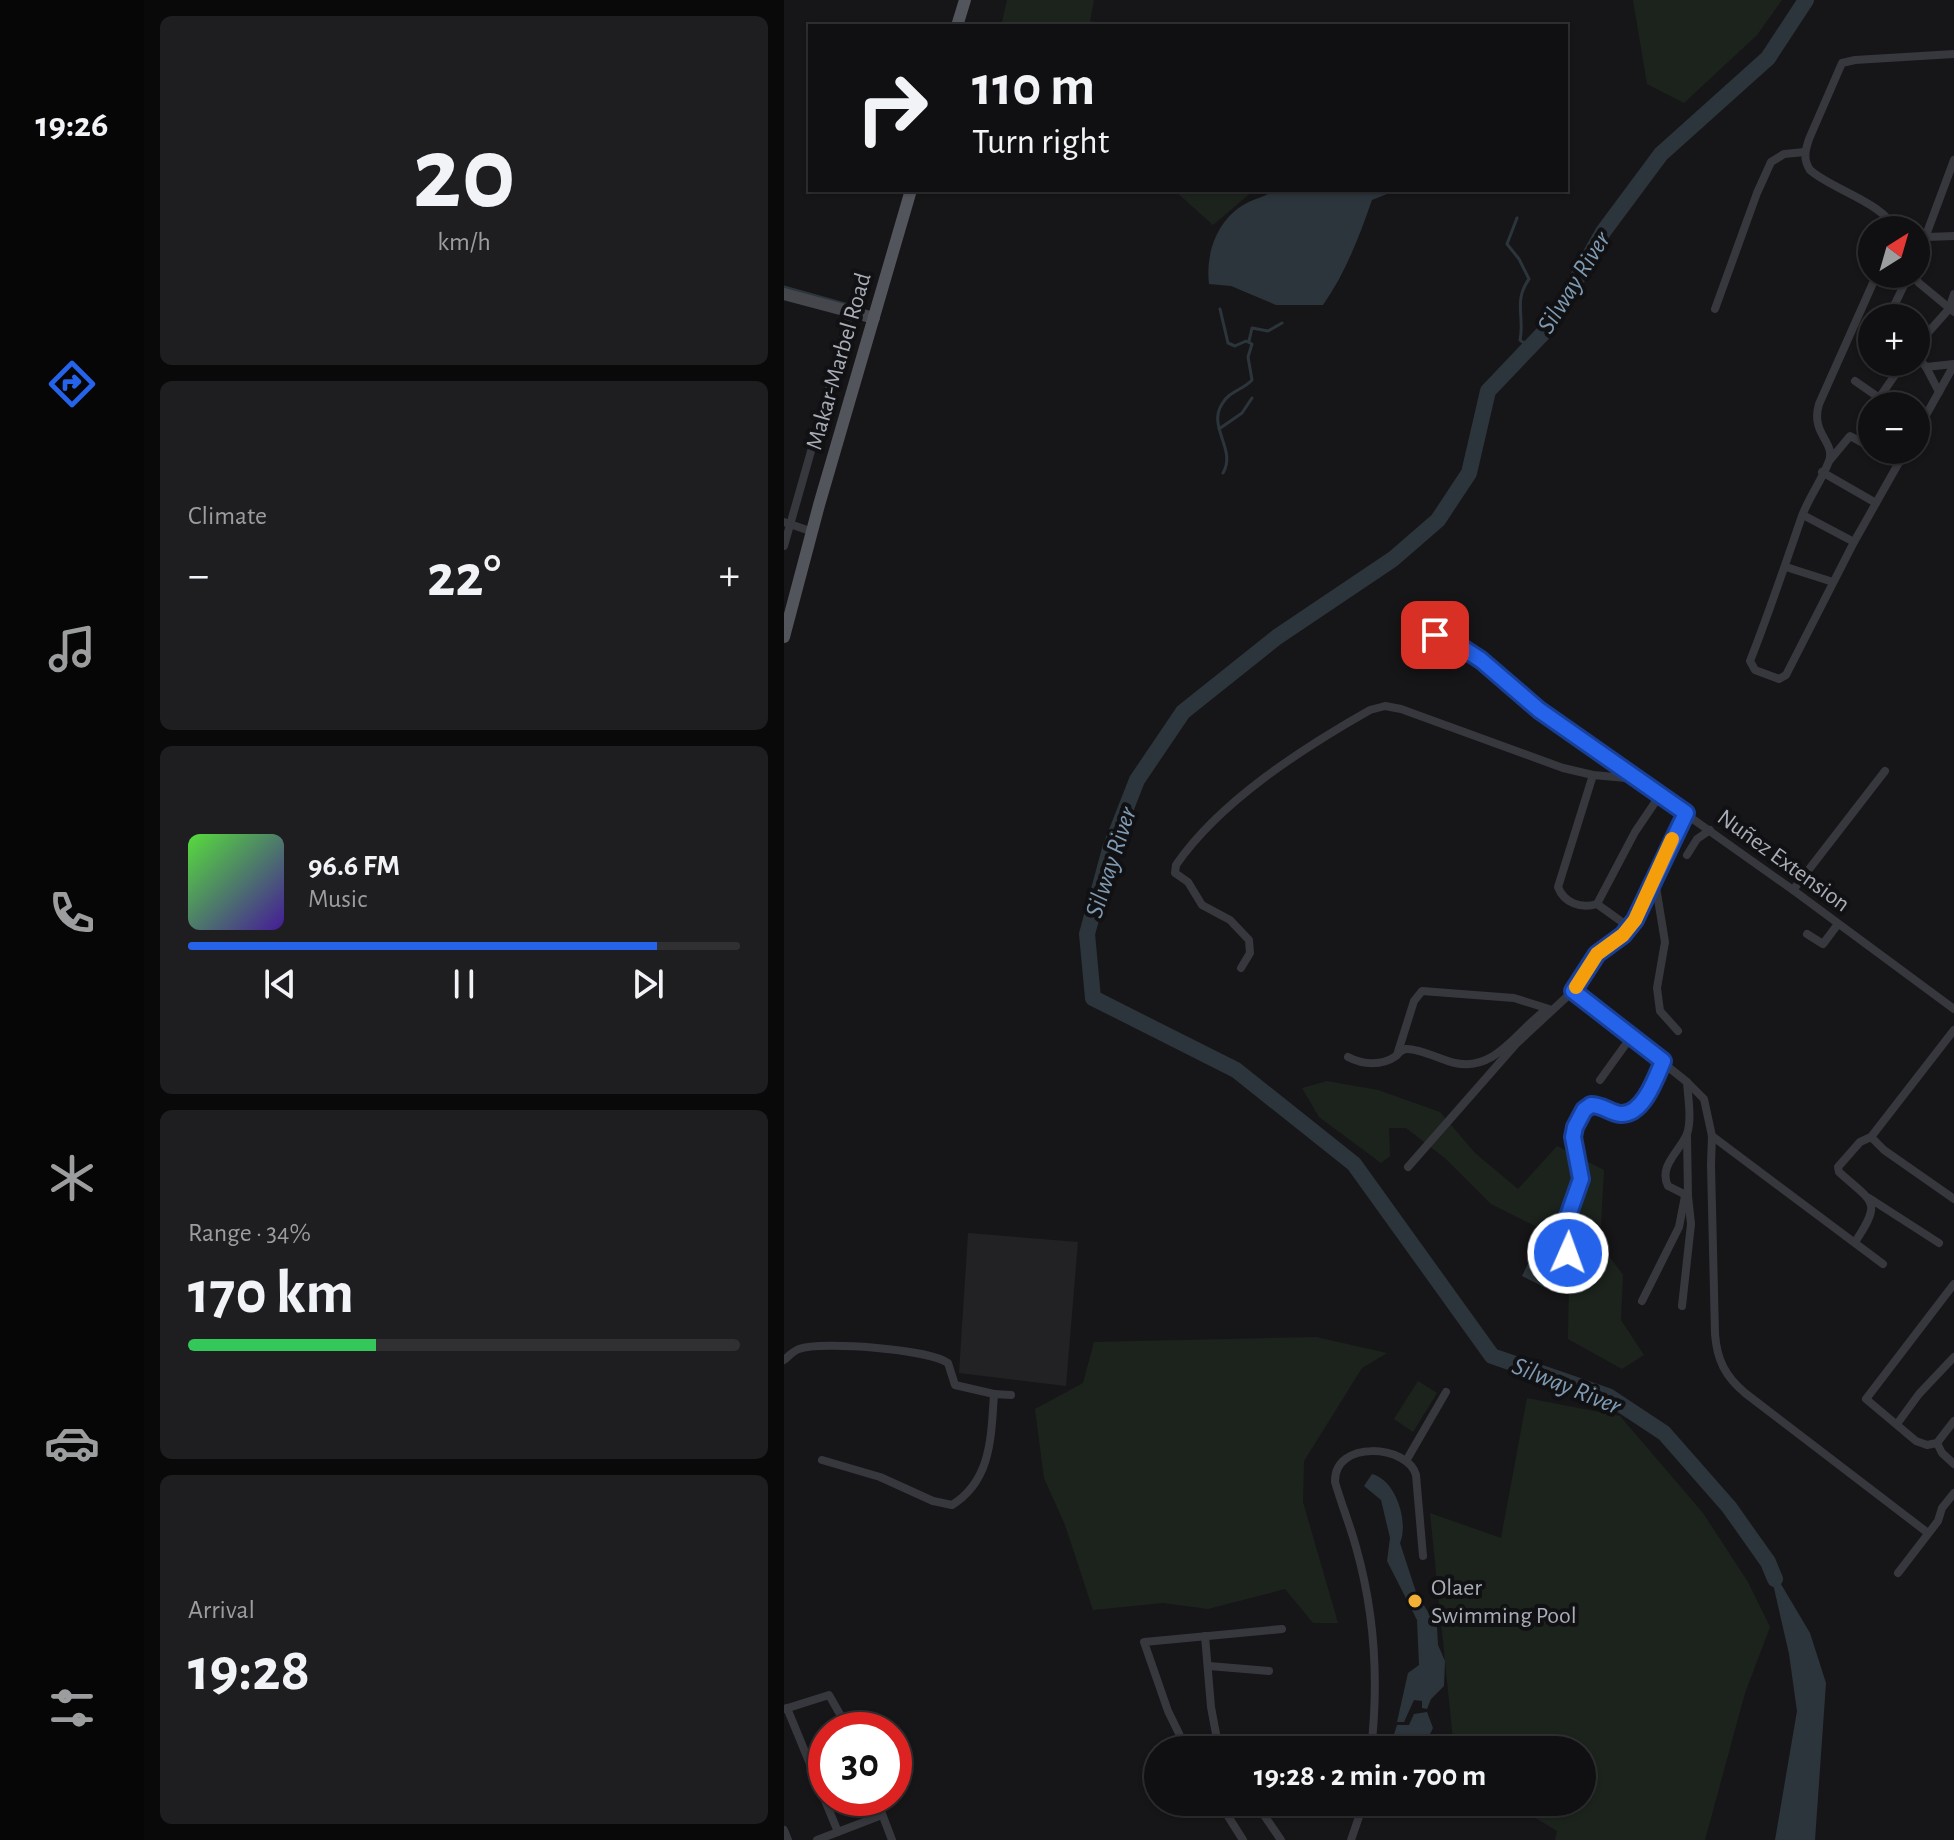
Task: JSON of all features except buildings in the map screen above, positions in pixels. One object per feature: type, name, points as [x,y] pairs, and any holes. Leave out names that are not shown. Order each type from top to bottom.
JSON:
[{"type":"main road","points":[[958,24],[965,0]]},
{"type":"main road","name":"Makar-Marbel Road","points":[[784,637],[910,192]]},
{"type":"street","points":[[1884,216],[1816,175],[1806,163],[1805,152],[1826,96],[1842,63],[1954,54]]},
{"type":"street","points":[[1715,309],[1771,162],[1784,154],[1805,152]]},
{"type":"street","points":[[1930,228],[1954,160]]},
{"type":"street","points":[[1930,237],[1954,236]]},
{"type":"street","points":[[1830,460],[1830,449],[1816,425],[1816,413],[1871,288]]},
{"type":"street","points":[[1927,288],[1952,310]]},
{"type":"street","points":[[784,294],[874,318]]},
{"type":"street","points":[[1930,332],[1952,310],[1954,294]]},
{"type":"street","points":[[784,546],[787,523],[849,318]]},
{"type":"street","points":[[1930,367],[1954,365]]},
{"type":"street","points":[[1930,406],[1954,365]]},
{"type":"street","points":[[1930,375],[1939,392]]},
{"type":"street","points":[[1855,381],[1871,392]]},
{"type":"street","points":[[1858,440],[1850,436],[1822,472],[1803,515],[1750,663],[1755,670],[1779,679],[1786,675],[1898,464]]},
{"type":"street","points":[[1822,472],[1876,503]]},
{"type":"street","points":[[1803,515],[1854,542]]},
{"type":"street","points":[[787,523],[813,532]]},
{"type":"street","points":[[1786,567],[1833,582]]},
{"type":"street","name":"Nuñez Extension","points":[[1435,635],[1447,638],[1481,660],[1539,710],[1710,830],[1954,1009]]},
{"type":"street","points":[[1241,968],[1250,953],[1249,940],[1230,920],[1202,905],[1188,882],[1175,873],[1176,865],[1213,819],[1291,760],[1370,710],[1385,706],[1401,709],[1538,759],[1593,775],[1637,779]]},
{"type":"street","points":[[1793,890],[1885,771]]},
{"type":"street","points":[[1593,775],[1558,887],[1561,894],[1585,907],[1597,904],[1635,832],[1660,795]]},
{"type":"street","points":[[1348,1057],[1372,1064],[1410,1049],[1458,1064],[1486,1062],[1573,991],[1597,954],[1629,927],[1686,813]]},
{"type":"street","points":[[1687,855],[1697,839],[1710,830]]},
{"type":"street","points":[[1654,878],[1665,942],[1657,988],[1660,1011],[1678,1031]]},
{"type":"street","points":[[1597,904],[1629,927]]},
{"type":"street","points":[[1807,934],[1822,944],[1838,924]]},
{"type":"street","points":[[1397,1055],[1414,1001],[1422,991],[1514,998],[1550,1010]]},
{"type":"street","points":[[1573,991],[1663,1061],[1704,1099],[1712,1136],[1715,1334],[1718,1358],[1725,1373],[1745,1393],[1928,1533]]},
{"type":"street","points":[[1408,1167],[1497,1064],[1550,1010]]},
{"type":"street","points":[[1939,1243],[1867,1197],[1839,1172],[1838,1167],[1860,1142],[1871,1137],[1954,1030]]},
{"type":"street","points":[[1600,1080],[1631,1037]]},
{"type":"street","points":[[1568,1253],[1568,1216],[1581,1179],[1573,1137],[1579,1118],[1591,1105],[1619,1114],[1635,1110],[1663,1061]]},
{"type":"street","points":[[1682,1306],[1691,1224],[1687,1196],[1687,1082]]},
{"type":"street","points":[[1687,1134],[1669,1162],[1664,1177],[1668,1186],[1687,1196]]},
{"type":"street","points":[[1712,1136],[1883,1264]]},
{"type":"street","points":[[1871,1137],[1954,1199]]},
{"type":"street","points":[[1642,1301],[1679,1227],[1687,1196]]},
{"type":"street","points":[[1855,1242],[1872,1215],[1867,1197]]},
{"type":"street","points":[[1937,1443],[1919,1443],[1869,1404],[1866,1397],[1953,1286]]},
{"type":"street","points":[[784,1348],[865,1345],[928,1355],[948,1363],[955,1385],[1011,1395]]},
{"type":"street","points":[[784,1360],[801,1348]]},
{"type":"street","points":[[1897,1424],[1919,1394],[1954,1357]]},
{"type":"street","points":[[1406,1461],[1446,1392]]},
{"type":"street","points":[[822,1460],[880,1477],[933,1501],[952,1505],[966,1496],[976,1484],[988,1458],[994,1394]]},
{"type":"street","points":[[1937,1443],[1954,1421]]},
{"type":"street","points":[[1937,1443],[1942,1453],[1954,1464]]},
{"type":"street","points":[[1372,1736],[1377,1683],[1371,1616],[1356,1547],[1335,1475],[1342,1460],[1356,1453],[1379,1452],[1412,1465],[1416,1475],[1423,1556]]},
{"type":"street","points":[[1898,1573],[1938,1521],[1942,1508],[1954,1493]]},
{"type":"street","points":[[1180,1736],[1148,1653],[1157,1641],[1282,1629]]},
{"type":"street","points":[[1205,1636],[1216,1736]]},
{"type":"street","points":[[1209,1666],[1269,1671]]},
{"type":"street","points":[[838,1832],[786,1709],[829,1695],[839,1712]]},
{"type":"street","points":[[817,1840],[879,1816]]},
{"type":"street","points":[[882,1816],[892,1840]]},
{"type":"street","points":[[1229,1816],[1243,1840]]},
{"type":"street","points":[[1265,1816],[1281,1840]]},
{"type":"street","points":[[1351,1840],[1359,1816]]},
{"type":"street","points":[[784,1830],[788,1840]]},
{"type":"shaded area","points":[[1007,0],[1094,0],[1090,21],[1108,24],[1001,24]]},
{"type":"shaded area","points":[[1633,0],[1782,0],[1757,35],[1684,103],[1647,84]]},
{"type":"shaded area","points":[[1176,192],[1252,192],[1213,225]]},
{"type":"shaded area","points":[[1271,192],[1392,192],[1372,200],[1345,267],[1323,305],[1276,305],[1231,286],[1209,284],[1209,259],[1216,235],[1240,207]]},
{"type":"shaded area","points":[[1327,1081],[1378,1090],[1440,1112],[1475,1153],[1518,1189],[1557,1146],[1604,1170],[1600,1244],[1623,1275],[1621,1320],[1644,1355],[1622,1369],[1568,1339],[1569,1283],[1535,1226],[1491,1204],[1446,1159],[1406,1128],[1389,1128],[1390,1156],[1381,1163],[1319,1117],[1302,1088]]},
{"type":"shaded area","points":[[968,1233],[1078,1242],[1066,1386],[959,1373]]},
{"type":"shaded area","points":[[1536,1247],[1561,1259],[1546,1288],[1522,1276]]},
{"type":"shaded area","points":[[1316,1337],[1387,1353],[1362,1368],[1304,1461],[1303,1502],[1338,1623],[1313,1623],[1285,1589],[1208,1609],[1163,1603],[1093,1610],[1065,1525],[1044,1478],[1035,1409],[1083,1383],[1094,1342]]},
{"type":"shaded area","points":[[1418,1381],[1437,1393],[1413,1432],[1394,1419]]},
{"type":"shaded area","points":[[1527,1398],[1620,1416],[1703,1513],[1748,1582],[1770,1627],[1745,1693],[1705,1840],[1555,1840],[1557,1831],[1532,1816],[1596,1816],[1596,1736],[1453,1736],[1430,1513],[1501,1538]]},
{"type":"shaded area","name":"Olaer Swimming Pool","points":[[1372,1474],[1388,1484],[1398,1503],[1403,1524],[1400,1543],[1416,1592],[1437,1627],[1438,1645],[1445,1661],[1444,1686],[1431,1699],[1427,1709],[1422,1708],[1422,1701],[1414,1700],[1404,1722],[1397,1722],[1408,1673],[1419,1665],[1417,1620],[1387,1561],[1390,1538],[1381,1500],[1364,1486]]},
{"type":"shaded area","points":[[1768,1562],[1810,1633],[1826,1683],[1815,1840],[1775,1840],[1797,1711],[1789,1654]]},
{"type":"shaded area","points":[[1427,1712],[1433,1728],[1429,1736],[1393,1736],[1397,1725],[1409,1725],[1414,1714]]},
{"type":"waterway","name":"Silway River","points":[[1775,1579],[1768,1562],[1729,1507],[1664,1433],[1608,1396],[1492,1356],[1354,1164],[1236,1070],[1093,998],[1087,934],[1110,849],[1137,780],[1183,712],[1277,637],[1393,559],[1438,520],[1469,473],[1488,391],[1551,325],[1603,232],[1661,154],[1768,58],[1806,0]]},
{"type":"waterway","points":[[1517,218],[1507,244],[1529,279],[1520,302],[1520,340],[1534,351]]},
{"type":"waterway","points":[[784,287],[852,306]]},
{"type":"waterway","points":[[1220,309],[1228,343],[1235,346],[1246,341],[1252,344],[1248,357],[1252,380],[1228,396],[1218,413],[1219,430],[1227,456],[1223,473]]},
{"type":"waterway","points":[[1249,341],[1252,328],[1268,331],[1282,323]]},
{"type":"waterway","points":[[1219,429],[1242,413],[1252,398]]},
{"type":"slow traffic","points":[[1576,987],[1597,954],[1623,935],[1635,920],[1672,839]]},
{"type":"place","name":"Olaer Swimming Pool","points":[[1415,1601]]},
{"type":"route","points":[[1435,635],[1447,638],[1481,660],[1517,694],[1686,813],[1635,920],[1623,935],[1597,954],[1573,991],[1663,1061],[1635,1110],[1619,1114],[1591,1105],[1579,1118],[1573,1137],[1581,1179],[1568,1216],[1568,1253]]}]
